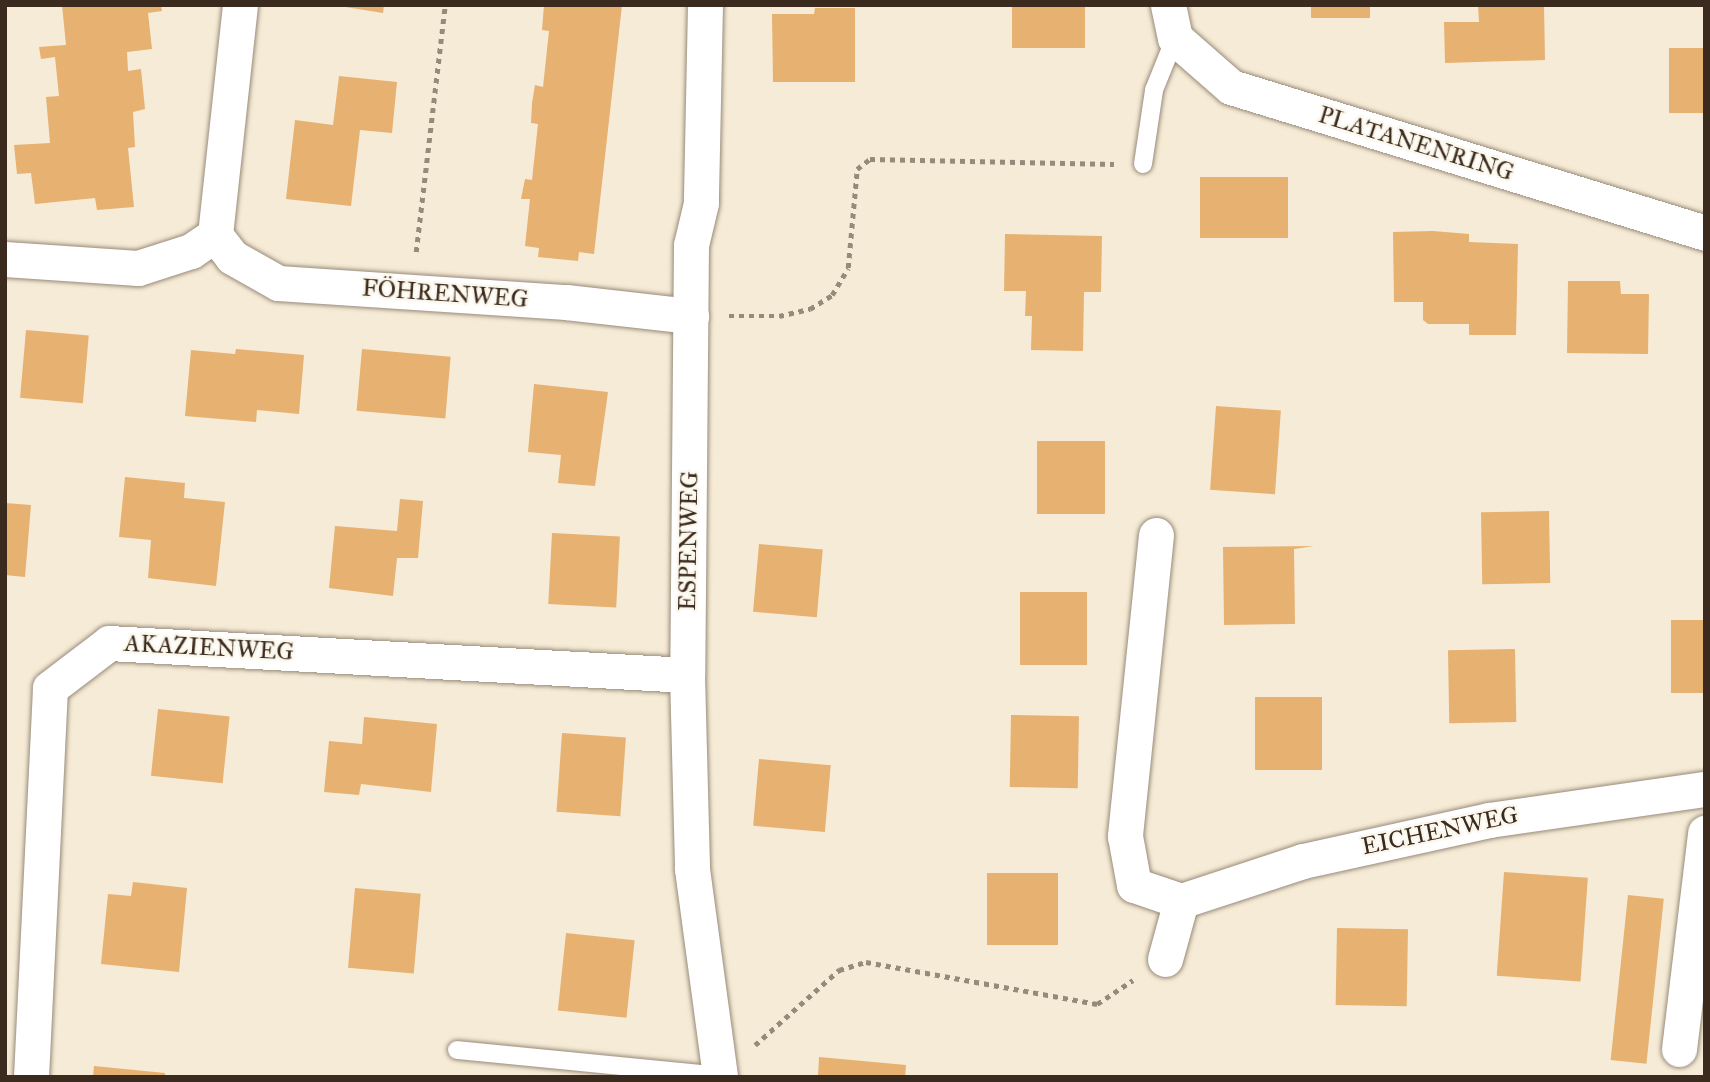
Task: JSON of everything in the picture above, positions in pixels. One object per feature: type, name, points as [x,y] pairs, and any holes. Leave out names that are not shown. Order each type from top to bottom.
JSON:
[{"type":"street","points":[[5,259],[138,268],[191,251],[215,235],[240,5]]},
{"type":"street","name":"ESPENWEG","points":[[705,5],[701,203],[691,245],[687,675],[692,869],[720,1076]]},
{"type":"street","name":"PLATANENRING","points":[[1172,22],[1231,87],[1705,233]]},
{"type":"street","name":"FÖHRENWEG","points":[[215,235],[232,257],[278,284],[412,292],[691,316]]},
{"type":"street","points":[[1156,535],[1125,836],[1134,885],[1181,901],[1165,959]]},
{"type":"street","name":"AKAZIENWEG","points":[[31,1077],[50,688],[109,643],[687,675]]},
{"type":"street","name":"EICHENWEG","points":[[1181,901],[1303,860],[1489,820],[1705,789]]},
{"type":"street","points":[[1679,1049],[1705,833]]},
{"type":"lane","points":[[1143,164],[1154,90],[1172,22]]},
{"type":"lane","points":[[457,1050],[720,1076]]},
{"type":"path","points":[[412,292],[445,5]]},
{"type":"path","points":[[691,316],[779,316],[810,309],[832,295],[848,268],[857,169],[870,159],[1143,164]]},
{"type":"path","points":[[720,1076],[839,970],[866,962],[1097,1004],[1165,959]]},
{"type":"building","points":[[62,5],[161,5],[162,11],[148,13],[152,49],[127,52],[128,71],[141,69],[145,109],[133,112],[135,147],[128,148],[134,207],[97,210],[95,198],[35,204],[31,173],[17,174],[14,145],[50,143],[46,97],[59,96],[55,57],[41,59],[39,47],[66,45]]},
{"type":"building","points":[[333,5],[384,5],[383,13]]},
{"type":"building","points":[[544,5],[622,5],[594,254],[579,252],[578,261],[538,257],[539,248],[525,246],[530,199],[521,199],[525,179],[532,180],[538,124],[531,123],[532,103],[535,85],[543,87],[549,31],[542,30]]},
{"type":"building","points":[[1012,5],[1085,5],[1085,48],[1012,48]]},
{"type":"building","points":[[1311,5],[1370,5],[1370,18],[1311,18]]},
{"type":"building","points":[[1478,5],[1544,5],[1545,60],[1445,63],[1444,22],[1479,22]]},
{"type":"building","points":[[815,8],[855,8],[855,82],[773,82],[772,14],[814,14]]},
{"type":"building","points":[[1669,48],[1705,48],[1705,113],[1669,113]]},
{"type":"building","points":[[339,76],[397,82],[392,133],[360,130],[351,206],[286,199],[295,120],[333,125]]},
{"type":"building","points":[[1200,177],[1288,177],[1288,238],[1200,238]]},
{"type":"building","points":[[1393,232],[1469,234],[1469,242],[1518,244],[1516,335],[1469,335],[1469,324],[1428,324],[1423,320],[1423,302],[1394,302]]},
{"type":"building","points":[[1005,234],[1102,236],[1101,292],[1084,292],[1083,351],[1031,350],[1032,316],[1025,316],[1026,291],[1004,291]]},
{"type":"building","points":[[1568,281],[1620,281],[1621,294],[1649,294],[1648,354],[1567,353]]},
{"type":"building","points":[[26,330],[89,335],[83,403],[20,398]]},
{"type":"building","points":[[236,349],[304,355],[299,414],[257,410],[256,422],[185,416],[191,350],[235,354]]},
{"type":"building","points":[[362,349],[451,357],[445,419],[357,411]]},
{"type":"building","points":[[534,384],[608,392],[595,486],[558,483],[561,455],[528,452]]},
{"type":"building","points":[[1216,406],[1281,411],[1275,494],[1210,490]]},
{"type":"building","points":[[1037,441],[1105,441],[1105,514],[1037,514]]},
{"type":"building","points":[[125,477],[185,483],[184,498],[225,502],[216,586],[148,578],[151,540],[119,537]]},
{"type":"building","points":[[400,499],[423,501],[418,558],[397,558],[393,596],[329,588],[335,526],[397,531]]},
{"type":"building","points":[[5,503],[31,505],[25,577],[5,575]]},
{"type":"building","points":[[1549,511],[1550,583],[1482,584],[1481,512]]},
{"type":"building","points":[[552,533],[620,537],[616,607],[548,604]]},
{"type":"building","points":[[759,544],[823,550],[817,617],[753,612]]},
{"type":"building","points":[[1314,546],[1294,549],[1295,624],[1224,625],[1223,547]]},
{"type":"building","points":[[1020,592],[1087,592],[1087,665],[1020,665]]},
{"type":"building","points":[[1671,620],[1705,620],[1705,693],[1671,693]]},
{"type":"building","points":[[1515,649],[1516,722],[1449,723],[1448,650]]},
{"type":"building","points":[[1255,697],[1322,697],[1322,770],[1255,770]]},
{"type":"building","points":[[158,709],[230,717],[223,783],[151,776]]},
{"type":"building","points":[[1011,715],[1079,716],[1078,788],[1010,787]]},
{"type":"building","points":[[364,717],[437,724],[431,792],[361,784],[359,795],[324,792],[329,741],[362,744]]},
{"type":"building","points":[[562,733],[626,737],[620,816],[556,812]]},
{"type":"building","points":[[759,759],[831,765],[825,832],[753,826]]},
{"type":"building","points":[[1504,872],[1588,878],[1581,982],[1497,976]]},
{"type":"building","points":[[987,873],[1058,873],[1058,945],[987,945]]},
{"type":"building","points":[[133,882],[187,888],[179,972],[101,964],[108,894],[131,896]]},
{"type":"building","points":[[355,888],[421,894],[414,973],[348,968]]},
{"type":"building","points":[[1628,895],[1664,899],[1646,1064],[1611,1060]]},
{"type":"building","points":[[1337,928],[1408,929],[1407,1006],[1336,1005]]},
{"type":"building","points":[[566,933],[635,940],[626,1018],[558,1011]]},
{"type":"building","points":[[819,1057],[906,1065],[905,1077],[818,1077]]},
{"type":"building","points":[[94,1066],[165,1073],[165,1077],[93,1077]]}]
